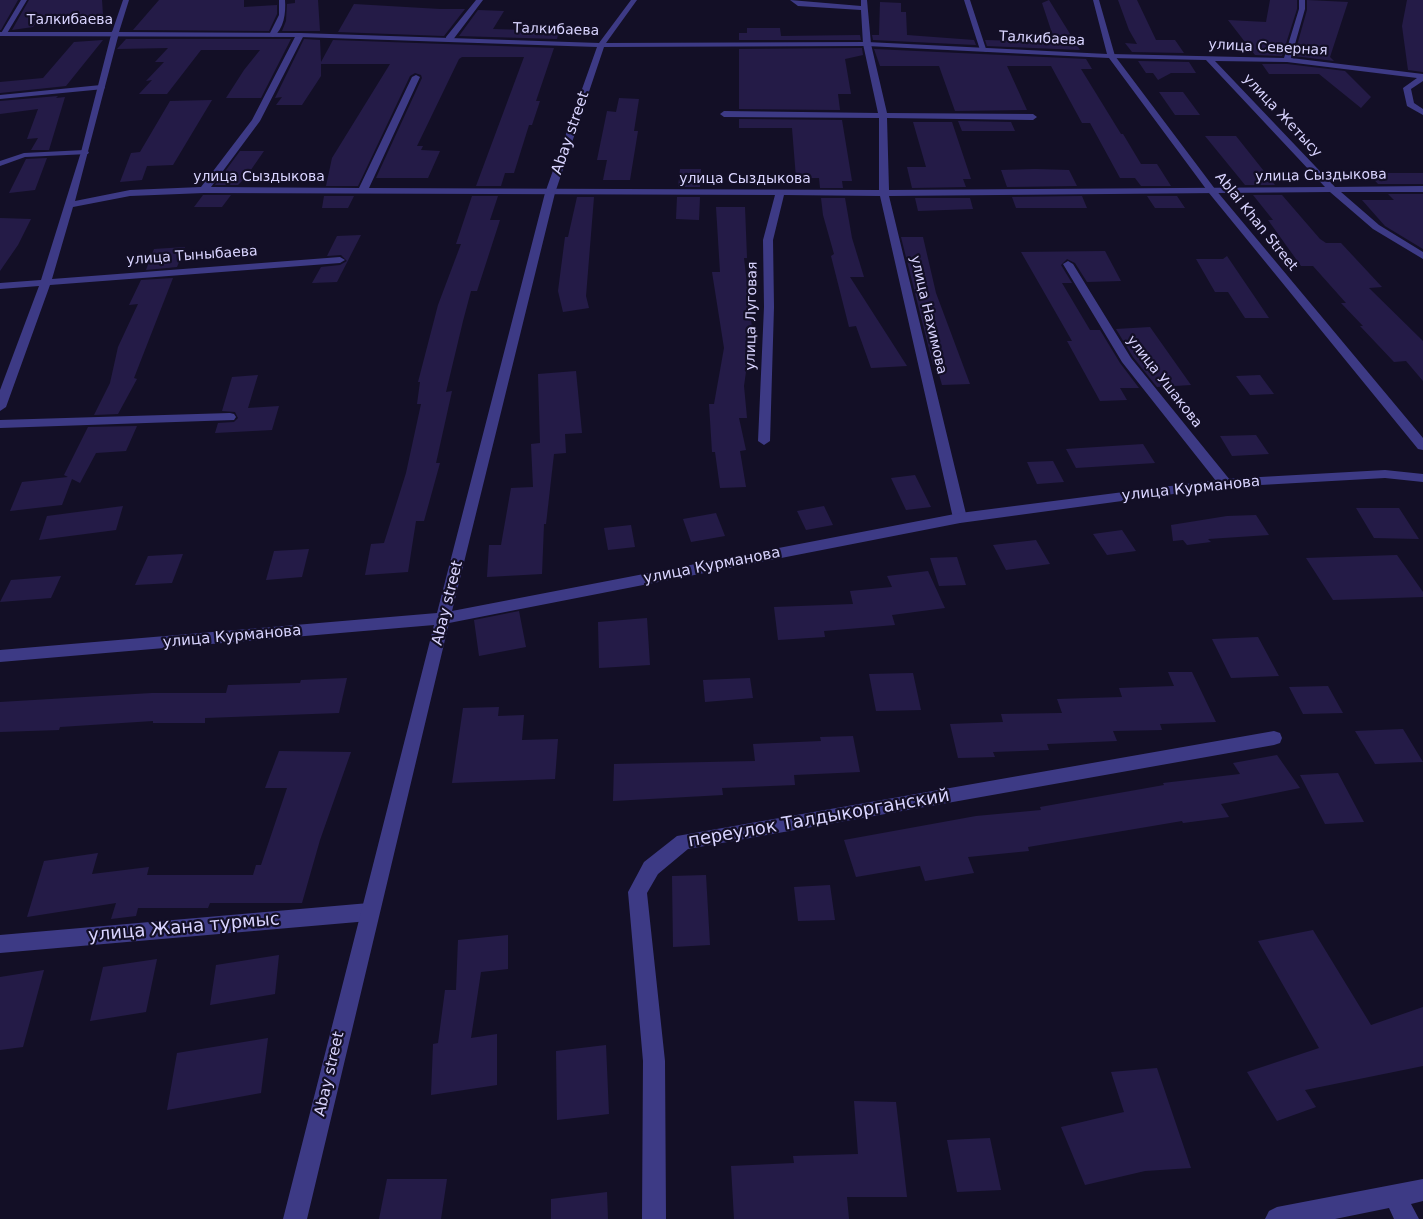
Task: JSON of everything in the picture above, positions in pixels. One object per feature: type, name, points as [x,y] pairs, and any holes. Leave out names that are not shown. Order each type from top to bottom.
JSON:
[{"type":"street","points":[[1,33],[24,0]]},
{"type":"street","points":[[0,407],[46,281],[85,152],[115,33],[126,0]]},
{"type":"street","points":[[273,35],[282,15],[282,0]]},
{"type":"street","points":[[449,39],[480,0]]},
{"type":"street","name":"Abay street","points":[[296,1219],[369,912],[445,618],[550,193],[601,45],[634,0]]},
{"type":"street","points":[[793,0],[798,4],[864,4]]},
{"type":"street","points":[[967,0],[984,50]]},
{"type":"street","name":"Ablai Khan Street","points":[[1096,0],[1111,56],[1212,191],[1423,446]]},
{"type":"street","points":[[1287,60],[1302,9],[1302,0]]},
{"type":"street","name":"улица Нахимова","points":[[864,4],[867,44],[884,116],[884,193],[960,518]]},
{"type":"street","name":"Талкибаева","points":[[1,33],[300,35],[601,45],[867,44],[1111,56]]},
{"type":"street","points":[[204,190],[256,121],[300,35]]},
{"type":"street","name":"улица Северная","points":[[1111,56],[1287,60],[1423,76]]},
{"type":"street","name":"улица Жетысу","points":[[1208,58],[1333,190],[1376,227],[1423,256]]},
{"type":"street","points":[[1423,76],[1407,88],[1410,104],[1423,113]]},
{"type":"street","points":[[363,190],[416,77]]},
{"type":"street","points":[[724,114],[1033,117]]},
{"type":"street","name":"улица Сыздыкова","points":[[69,205],[130,193],[204,190],[884,193],[1423,189]]},
{"type":"street","name":"улица Луговая","points":[[764,441],[770,308],[768,240],[780,193]]},
{"type":"street","name":"улица Тыныбаева","points":[[0,285],[340,260]]},
{"type":"street","name":"улица Ушакова","points":[[1068,264],[1126,360],[1225,483]]},
{"type":"street","points":[[0,424],[230,417]]},
{"type":"street","name":"улица Курманова","points":[[0,656],[445,618],[960,518],[1225,483],[1385,474],[1423,478]]},
{"type":"street","name":"переулок Талдыкорганский","points":[[654,1219],[654,1061],[637,892],[651,868],[683,842],[1274,738]]},
{"type":"street","name":"улица Жана турмыс","points":[[0,944],[369,912]]},
{"type":"street","points":[[1277,1219],[1423,1190]]},
{"type":"street","points":[[1394,1195],[1407,1219]]},
{"type":"lane","points":[[0,97],[101,87]]},
{"type":"lane","points":[[0,164],[24,155],[85,152]]},
{"type":"building","points":[[0,0],[18,0],[1,30],[0,30]]},
{"type":"building","points":[[29,0],[102,0],[103,15],[37,21],[33,27],[12,30]]},
{"type":"building","points":[[159,0],[244,0],[244,7],[277,5],[277,14],[269,31],[133,30]]},
{"type":"building","points":[[295,0],[318,0],[320,31],[282,31],[286,21],[287,4],[295,3]]},
{"type":"building","points":[[1049,0],[1080,50],[987,46],[985,40],[1055,42],[1042,3]]},
{"type":"building","points":[[1118,0],[1137,0],[1156,40],[1175,40],[1184,53],[1132,52],[1125,43],[1137,44]]},
{"type":"building","points":[[1270,0],[1297,0],[1297,9],[1282,56],[1255,55],[1228,20],[1266,22]]},
{"type":"building","points":[[1307,0],[1348,2],[1330,57],[1334,61],[1294,56],[1307,10]]},
{"type":"building","points":[[1407,0],[1423,0],[1423,72],[1408,70],[1402,26]]},
{"type":"building","points":[[880,2],[901,3],[901,12],[906,12],[907,35],[974,40],[976,45],[873,40],[872,35],[879,35]]},
{"type":"building","points":[[354,4],[465,9],[444,36],[338,32]]},
{"type":"building","points":[[478,10],[504,11],[493,29],[559,31],[557,39],[459,36]]},
{"type":"building","points":[[747,28],[780,28],[781,36],[860,35],[861,40],[739,40],[739,33],[747,33]]},
{"type":"building","points":[[126,39],[291,39],[261,98],[226,98],[260,50],[201,50],[167,94],[139,94],[152,80],[146,81],[164,62],[155,62],[168,48],[117,49]]},
{"type":"building","points":[[304,39],[320,40],[321,62],[333,40],[554,48],[536,101],[540,101],[532,125],[529,125],[514,173],[505,173],[501,186],[476,186],[524,57],[462,57],[459,59],[417,146],[423,146],[421,150],[440,151],[428,178],[376,178],[422,78],[421,75],[415,73],[410,76],[358,186],[326,186],[332,158],[390,64],[321,64],[321,76],[302,105],[276,105],[282,97],[275,98]]},
{"type":"building","points":[[103,40],[66,86],[0,93],[0,82],[43,78],[74,42]]},
{"type":"building","points":[[862,48],[863,55],[845,59],[851,94],[838,94],[840,110],[739,109],[739,49]]},
{"type":"building","points":[[874,49],[1086,59],[1092,69],[1081,69],[1141,164],[1157,164],[1171,186],[1141,186],[1135,178],[1120,178],[1090,123],[1082,123],[1051,66],[1007,66],[1027,110],[955,111],[939,66],[880,66]]},
{"type":"building","points":[[1138,61],[1189,62],[1196,73],[1171,73],[1158,80],[1153,73],[1146,73]]},
{"type":"building","points":[[1262,64],[1287,64],[1345,71],[1371,97],[1361,108],[1319,74],[1269,74]]},
{"type":"building","points":[[1159,92],[1183,92],[1200,115],[1175,115]]},
{"type":"building","points":[[58,96],[56,98],[65,97],[49,150],[31,150],[38,138],[27,139],[38,109],[0,114],[0,101]]},
{"type":"building","points":[[619,98],[639,99],[634,131],[638,131],[630,180],[603,180],[607,160],[597,160],[607,111],[616,112]]},
{"type":"building","points":[[212,100],[173,165],[147,166],[142,180],[120,182],[131,153],[140,152],[170,101]]},
{"type":"building","points":[[739,119],[842,120],[852,181],[842,181],[843,188],[820,188],[819,178],[796,178],[792,128],[739,128]]},
{"type":"building","points":[[958,121],[1011,122],[1015,131],[962,131]]},
{"type":"building","points":[[913,122],[952,122],[971,179],[963,179],[966,187],[912,188],[907,167],[926,167]]},
{"type":"building","points":[[1205,136],[1236,136],[1275,185],[1245,185]]},
{"type":"building","points":[[240,151],[264,151],[238,185],[215,185]]},
{"type":"building","points":[[47,158],[35,190],[9,193],[26,159]]},
{"type":"building","points":[[680,169],[701,169],[700,187],[678,187]]},
{"type":"building","points":[[1001,170],[1069,170],[1077,186],[1007,187]]},
{"type":"building","points":[[1368,173],[1423,173],[1423,184],[1378,184]]},
{"type":"building","points":[[1388,194],[1423,194],[1423,249],[1385,226],[1362,200],[1394,200]]},
{"type":"building","points":[[203,195],[231,195],[222,207],[194,207]]},
{"type":"building","points":[[1253,195],[1282,195],[1320,239],[1326,243],[1341,243],[1382,287],[1369,288],[1423,341],[1423,381],[1406,361],[1394,362],[1360,326],[1363,326],[1341,303],[1346,303],[1313,266],[1301,266],[1268,220],[1273,220]]},
{"type":"building","points":[[324,196],[354,196],[348,208],[322,208]]},
{"type":"building","points":[[472,196],[498,196],[490,220],[500,220],[477,291],[471,291],[463,321],[446,392],[452,391],[436,463],[440,463],[424,521],[416,521],[408,572],[365,575],[371,544],[384,543],[406,473],[421,404],[417,404],[420,382],[418,382],[438,305],[461,244],[456,244]]},
{"type":"building","points":[[1082,196],[1087,208],[1016,208],[1012,197]]},
{"type":"building","points":[[1147,196],[1177,196],[1185,208],[1155,208]]},
{"type":"building","points":[[577,197],[594,197],[586,296],[589,308],[563,312],[558,291],[565,237],[568,237]]},
{"type":"building","points":[[677,197],[700,197],[699,220],[676,219]]},
{"type":"building","points":[[821,198],[845,198],[852,238],[864,277],[850,277],[907,366],[871,368],[856,326],[849,327],[831,256],[834,254],[823,215]]},
{"type":"building","points":[[915,198],[970,198],[973,209],[918,211]]},
{"type":"building","points":[[716,207],[745,207],[747,258],[744,258],[752,328],[744,386],[747,418],[739,418],[746,450],[740,451],[746,487],[720,488],[715,452],[712,452],[709,404],[714,404],[724,348],[712,272],[720,272]]},
{"type":"building","points":[[0,218],[31,219],[18,245],[0,271]]},
{"type":"building","points":[[361,235],[337,282],[312,283],[321,267],[340,265],[347,261],[341,255],[327,256],[337,236]]},
{"type":"building","points":[[901,237],[923,237],[936,293],[970,384],[942,385],[936,364],[933,365]]},
{"type":"building","points":[[185,247],[177,267],[146,270],[154,249]]},
{"type":"building","points":[[1105,251],[1121,281],[1087,282],[1075,263],[1067,259],[1061,265],[1072,283],[1062,283],[1090,330],[1100,330],[1120,363],[1139,388],[1120,388],[1127,400],[1100,401],[1067,341],[1072,341],[1021,252]]},
{"type":"building","points":[[1227,256],[1269,318],[1245,318],[1228,292],[1215,292],[1196,259],[1223,259]]},
{"type":"building","points":[[173,278],[134,378],[137,379],[118,414],[94,415],[110,383],[118,347],[138,304],[129,305],[141,280]]},
{"type":"building","points":[[1150,327],[1191,385],[1157,387],[1133,357],[1116,329]]},
{"type":"building","points":[[576,371],[582,433],[565,434],[566,453],[554,454],[546,524],[544,524],[542,574],[487,577],[489,545],[501,545],[511,488],[533,487],[531,444],[540,443],[538,374]]},
{"type":"building","points":[[258,375],[248,408],[279,406],[272,430],[215,433],[218,423],[234,422],[238,418],[235,412],[222,411],[232,377]]},
{"type":"building","points":[[1260,375],[1274,394],[1250,395],[1236,376]]},
{"type":"building","points":[[137,426],[126,451],[96,453],[80,483],[72,479],[62,505],[10,511],[22,482],[68,477],[64,475],[88,427]]},
{"type":"building","points":[[1256,435],[1269,454],[1232,456],[1220,436]]},
{"type":"building","points":[[1143,444],[1155,463],[1076,468],[1066,449]]},
{"type":"building","points":[[1053,461],[1064,482],[1037,484],[1027,462]]},
{"type":"building","points":[[915,475],[931,507],[906,510],[891,478]]},
{"type":"building","points":[[123,506],[116,530],[39,540],[47,516]]},
{"type":"building","points":[[824,506],[833,525],[806,530],[797,511]]},
{"type":"building","points":[[1356,508],[1399,508],[1419,539],[1374,538]]},
{"type":"building","points":[[716,513],[725,536],[691,542],[683,519]]},
{"type":"building","points":[[1256,515],[1269,535],[1208,539],[1211,542],[1187,545],[1183,540],[1173,541],[1171,525],[1227,516]]},
{"type":"building","points":[[631,525],[635,547],[608,550],[604,528]]},
{"type":"building","points":[[1122,530],[1136,551],[1107,555],[1093,534]]},
{"type":"building","points":[[1036,540],[1050,564],[1006,570],[993,545]]},
{"type":"building","points":[[309,549],[302,577],[266,580],[274,551]]},
{"type":"building","points":[[183,554],[172,583],[135,585],[148,556]]},
{"type":"building","points":[[1397,555],[1423,592],[1423,597],[1333,600],[1306,558]]},
{"type":"building","points":[[957,557],[966,585],[939,586],[930,558]]},
{"type":"building","points":[[928,571],[945,608],[892,615],[895,625],[824,631],[825,637],[778,640],[774,607],[853,604],[850,591],[892,587],[887,576]]},
{"type":"building","points":[[61,576],[51,598],[0,602],[11,580]]},
{"type":"building","points":[[519,611],[526,647],[479,656],[474,620]]},
{"type":"building","points":[[647,618],[650,665],[599,668],[598,622]]},
{"type":"building","points":[[1258,637],[1279,676],[1231,678],[1212,639]]},
{"type":"building","points":[[1168,672],[1192,672],[1216,722],[1160,724],[1162,730],[1113,731],[1117,741],[1047,744],[1049,750],[993,752],[995,757],[958,758],[950,724],[1003,722],[1001,714],[1062,713],[1057,699],[1122,697],[1119,688],[1174,686]]},
{"type":"building","points":[[913,673],[921,710],[876,711],[869,674]]},
{"type":"building","points":[[347,678],[339,713],[205,718],[205,723],[153,723],[153,721],[60,727],[59,730],[0,732],[0,702],[152,693],[226,693],[228,685],[300,683],[301,680]]},
{"type":"building","points":[[750,678],[753,698],[705,702],[703,680]]},
{"type":"building","points":[[1328,686],[1343,713],[1303,714],[1289,687]]},
{"type":"building","points":[[499,707],[498,716],[524,715],[522,740],[558,739],[555,779],[452,783],[463,708]]},
{"type":"building","points":[[1403,729],[1423,762],[1375,764],[1355,731]]},
{"type":"building","points":[[853,736],[860,772],[794,775],[795,785],[722,788],[723,795],[613,801],[614,764],[755,761],[753,744],[821,741],[820,737]]},
{"type":"building","points":[[279,751],[351,752],[320,840],[302,903],[210,903],[208,908],[138,908],[136,916],[111,919],[116,903],[27,917],[44,861],[98,853],[92,874],[149,867],[147,875],[253,875],[256,865],[261,865],[287,788],[265,788]]},
{"type":"building","points":[[1277,755],[1300,788],[1221,804],[1229,817],[1183,823],[1182,821],[1028,847],[1029,851],[968,857],[974,873],[925,881],[920,866],[856,877],[844,840],[976,816],[1041,810],[1040,807],[1164,785],[1163,783],[1240,774],[1233,763]]},
{"type":"building","points":[[1338,773],[1364,822],[1325,824],[1300,775]]},
{"type":"building","points":[[706,875],[710,945],[673,947],[672,876]]},
{"type":"building","points":[[830,885],[835,920],[798,921],[794,887]]},
{"type":"building","points":[[1313,930],[1371,1025],[1423,1007],[1423,1066],[1305,1090],[1316,1107],[1277,1121],[1247,1072],[1319,1048],[1258,941]]},
{"type":"building","points":[[508,935],[508,969],[481,972],[471,1038],[497,1034],[497,1085],[431,1095],[433,1044],[438,1043],[445,990],[456,990],[458,940]]},
{"type":"building","points":[[279,955],[275,994],[210,1005],[216,965]]},
{"type":"building","points":[[157,959],[146,1012],[90,1021],[103,967]]},
{"type":"building","points":[[44,970],[23,1047],[0,1050],[0,977]]},
{"type":"building","points":[[268,1038],[261,1093],[167,1110],[177,1053]]},
{"type":"building","points":[[606,1045],[609,1114],[557,1120],[556,1051]]},
{"type":"building","points":[[1157,1068],[1191,1168],[1145,1171],[1085,1185],[1061,1127],[1124,1112],[1111,1072]]},
{"type":"building","points":[[854,1101],[896,1102],[907,1197],[847,1197],[849,1219],[734,1219],[731,1166],[794,1163],[793,1156],[858,1154]]},
{"type":"building","points":[[990,1138],[1001,1190],[957,1192],[947,1140]]},
{"type":"building","points":[[387,1179],[447,1179],[441,1219],[379,1219]]},
{"type":"building","points":[[607,1192],[608,1219],[551,1219],[551,1199]]}]
